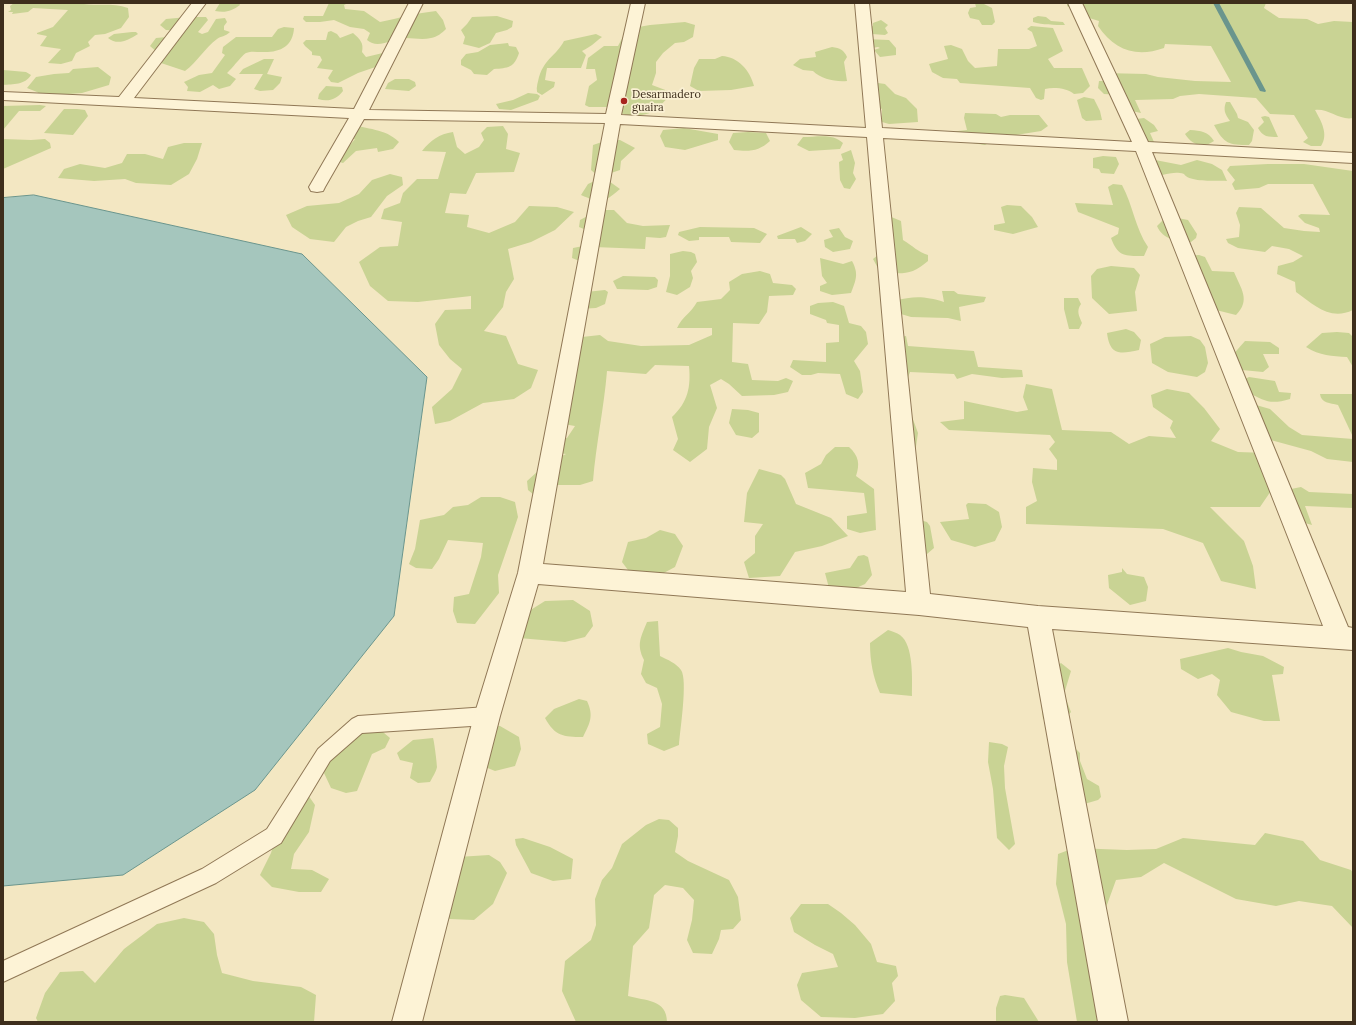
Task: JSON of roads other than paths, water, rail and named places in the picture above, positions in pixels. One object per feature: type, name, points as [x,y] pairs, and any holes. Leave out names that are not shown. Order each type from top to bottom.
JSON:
[{"type":"street","points":[[124,101],[199,3]]},
{"type":"street","points":[[317,187],[359,114],[416,3]]},
{"type":"street","points":[[406,1022],[487,716],[530,573],[613,119],[638,3]]},
{"type":"street","points":[[862,3],[873,132],[920,604]]},
{"type":"street","points":[[530,573],[920,604],[1038,617],[1347,638],[1142,146],[1075,3]]},
{"type":"street","points":[[3,96],[359,114],[613,119],[1353,158]]},
{"type":"street","points":[[1038,617],[1113,1022]]},
{"type":"lane","points":[[3,972],[209,876],[274,836],[324,755],[358,725],[487,716]]},
{"type":"water","points":[[34,195],[302,254],[427,377],[394,616],[255,790],[123,875],[3,886],[3,198]]},
{"type":"waterway","points":[[1216,3],[1263,91]]},
{"type":"place","name":"Desarmadero guaira","points":[[624,101]]}]
